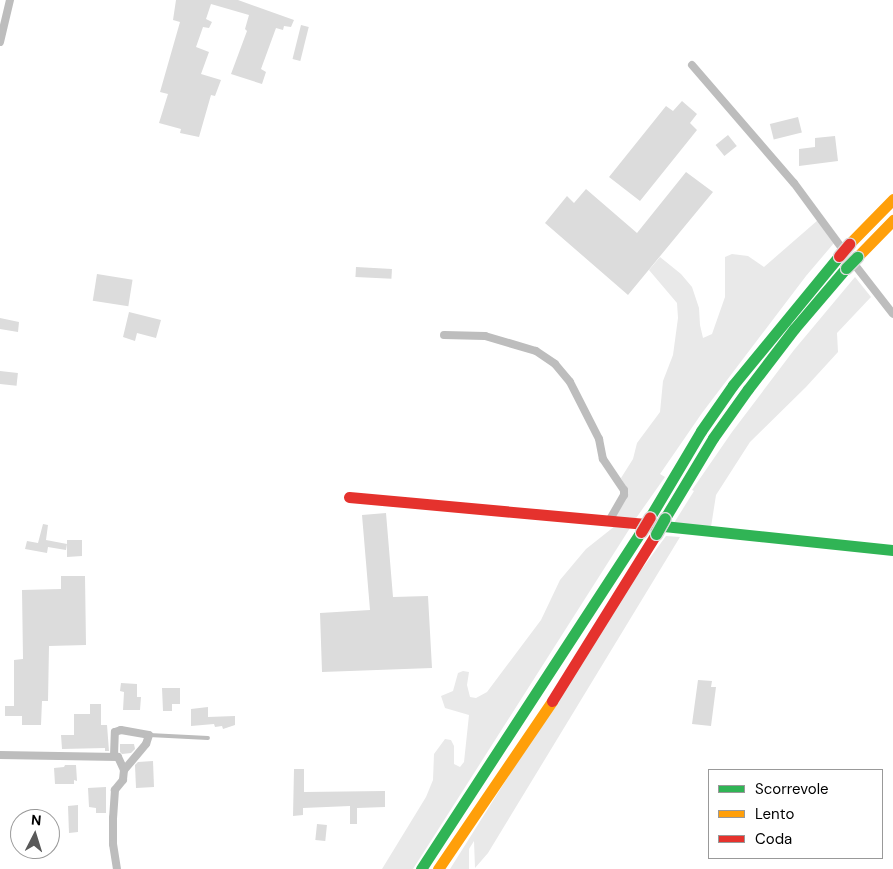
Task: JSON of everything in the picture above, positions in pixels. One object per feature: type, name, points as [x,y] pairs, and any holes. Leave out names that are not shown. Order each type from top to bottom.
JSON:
[{"type":"main road","points":[[422,869],[641,532],[701,431],[734,385],[838,256],[893,198]]},
{"type":"main road","points":[[438,869],[543,715],[714,438],[748,389],[794,329],[846,268],[893,220]]},
{"type":"main road","points":[[349,497],[893,550]]},
{"type":"street","points":[[0,42],[10,0]]},
{"type":"street","points":[[692,65],[813,206],[861,274],[893,314]]},
{"type":"street","points":[[444,335],[485,336],[514,343],[536,351],[555,364],[570,382],[599,439],[603,459],[624,490],[624,495],[609,521]]},
{"type":"street","points":[[114,756],[116,732],[121,730],[149,734],[146,744],[124,770]]},
{"type":"street","points":[[0,754],[114,756],[121,760],[124,770],[123,780],[115,790],[113,818],[113,844],[117,869]]},
{"type":"lane","points":[[149,734],[208,738]]},
{"type":"shaded area","points":[[818,220],[834,243],[806,276],[702,413],[660,474],[665,477],[634,521],[614,518],[628,491],[621,478],[633,459],[637,443],[660,412],[663,381],[673,355],[678,318],[677,303],[649,270],[660,257],[681,274],[692,287],[699,308],[703,338],[712,334],[725,297],[725,257],[732,254],[748,256],[764,267]]},
{"type":"shaded area","points":[[855,277],[871,297],[837,333],[838,352],[806,387],[750,442],[716,495],[711,527],[674,523],[694,491],[692,490],[732,432],[794,350]]},
{"type":"shaded area","points":[[615,526],[630,528],[413,869],[382,869],[426,797],[433,780],[434,754],[445,739],[451,740],[454,746],[454,764],[460,767],[464,762],[469,715],[445,708],[441,696],[453,691],[458,673],[463,671],[469,672],[467,685],[470,697],[476,698],[487,692],[541,620],[560,580],[586,549]]},
{"type":"shaded area","points":[[666,536],[680,537],[488,853],[475,868],[474,841],[469,849],[469,869],[450,869],[620,599]]},
{"type":"building","points":[[176,0],[238,0],[294,20],[291,27],[284,26],[283,30],[276,28],[261,69],[266,72],[262,84],[231,74],[247,31],[245,29],[249,15],[211,4],[206,19],[212,22],[209,28],[203,27],[196,47],[209,52],[201,74],[221,80],[215,96],[211,95],[199,137],[180,133],[181,129],[159,123],[168,94],[160,92],[180,22],[173,20]]},
{"type":"building","points":[[301,25],[309,27],[300,61],[293,59]]},
{"type":"building","points":[[682,101],[697,114],[690,123],[697,130],[640,201],[609,177],[666,106],[673,111]]},
{"type":"building","points":[[798,117],[802,133],[774,140],[770,124]]},
{"type":"building","points":[[728,135],[737,146],[724,156],[716,145]]},
{"type":"building","points":[[835,136],[838,161],[799,166],[799,149],[815,147],[815,138]]},
{"type":"building","points":[[686,172],[713,192],[628,295],[545,223],[567,196],[574,203],[586,189],[637,233]]},
{"type":"building","points":[[356,267],[392,269],[391,279],[355,277]]},
{"type":"building","points":[[97,274],[133,280],[128,306],[93,301]]},
{"type":"building","points":[[129,312],[161,320],[156,338],[137,333],[135,341],[123,337]]},
{"type":"building","points":[[0,318],[19,322],[18,332],[0,329]]},
{"type":"building","points":[[0,371],[18,373],[17,386],[0,384]]},
{"type":"building","points":[[386,513],[393,597],[428,596],[432,668],[322,672],[320,613],[370,610],[362,515]]},
{"type":"building","points":[[43,524],[48,525],[46,540],[67,544],[66,550],[48,547],[47,553],[25,549],[27,541],[38,543]]},
{"type":"building","points":[[67,540],[82,540],[82,556],[67,557]]},
{"type":"building","points":[[61,576],[85,576],[86,645],[49,646],[48,701],[42,701],[41,725],[22,725],[22,716],[5,716],[5,706],[14,706],[14,660],[23,659],[22,590],[61,589]]},
{"type":"building","points":[[698,680],[712,681],[711,687],[716,687],[711,726],[692,724]]},
{"type":"building","points":[[121,683],[137,684],[137,697],[141,697],[140,710],[123,710],[124,692],[120,691]]},
{"type":"building","points":[[162,688],[180,688],[180,704],[172,704],[172,711],[163,711]]},
{"type":"building","points":[[90,704],[101,704],[101,725],[107,725],[109,751],[105,751],[105,748],[62,749],[61,735],[74,735],[74,714],[90,714]]},
{"type":"building","points":[[208,707],[208,717],[235,716],[235,725],[223,729],[222,726],[215,727],[214,724],[191,726],[191,709]]},
{"type":"building","points":[[120,744],[134,744],[135,749],[131,753],[122,754],[120,752]]},
{"type":"building","points":[[153,761],[154,787],[136,788],[135,765],[138,762]]},
{"type":"building","points":[[65,765],[76,765],[77,781],[74,780],[74,784],[55,784],[54,768],[64,767]]},
{"type":"building","points":[[294,769],[304,769],[304,792],[385,791],[385,807],[357,808],[357,824],[350,824],[350,806],[303,808],[303,815],[293,816]]},
{"type":"building","points":[[106,787],[106,813],[96,813],[96,808],[89,807],[88,788]]},
{"type":"building","points":[[78,805],[78,832],[69,833],[68,806]]},
{"type":"building","points":[[317,824],[327,825],[325,841],[315,840]]},
{"type":"traffic: fast","points":[[650,517],[701,431],[733,385],[839,256]]},
{"type":"traffic: fast","points":[[846,268],[857,257]]},
{"type":"traffic: fast","points":[[665,518],[713,438],[748,389],[794,329],[846,268]]},
{"type":"traffic: fast","points":[[656,534],[665,518]]},
{"type":"traffic: fast","points":[[654,525],[893,550]]},
{"type":"traffic: fast","points":[[421,869],[641,532]]},
{"type":"traffic: slow","points":[[849,244],[893,199]]},
{"type":"traffic: slow","points":[[857,257],[893,220]]},
{"type":"traffic: slow","points":[[438,869],[552,701]]},
{"type":"traffic: jam","points":[[839,256],[849,244]]},
{"type":"traffic: jam","points":[[349,497],[654,525]]},
{"type":"traffic: jam","points":[[641,532],[650,517]]},
{"type":"traffic: jam","points":[[552,701],[656,534]]}]
